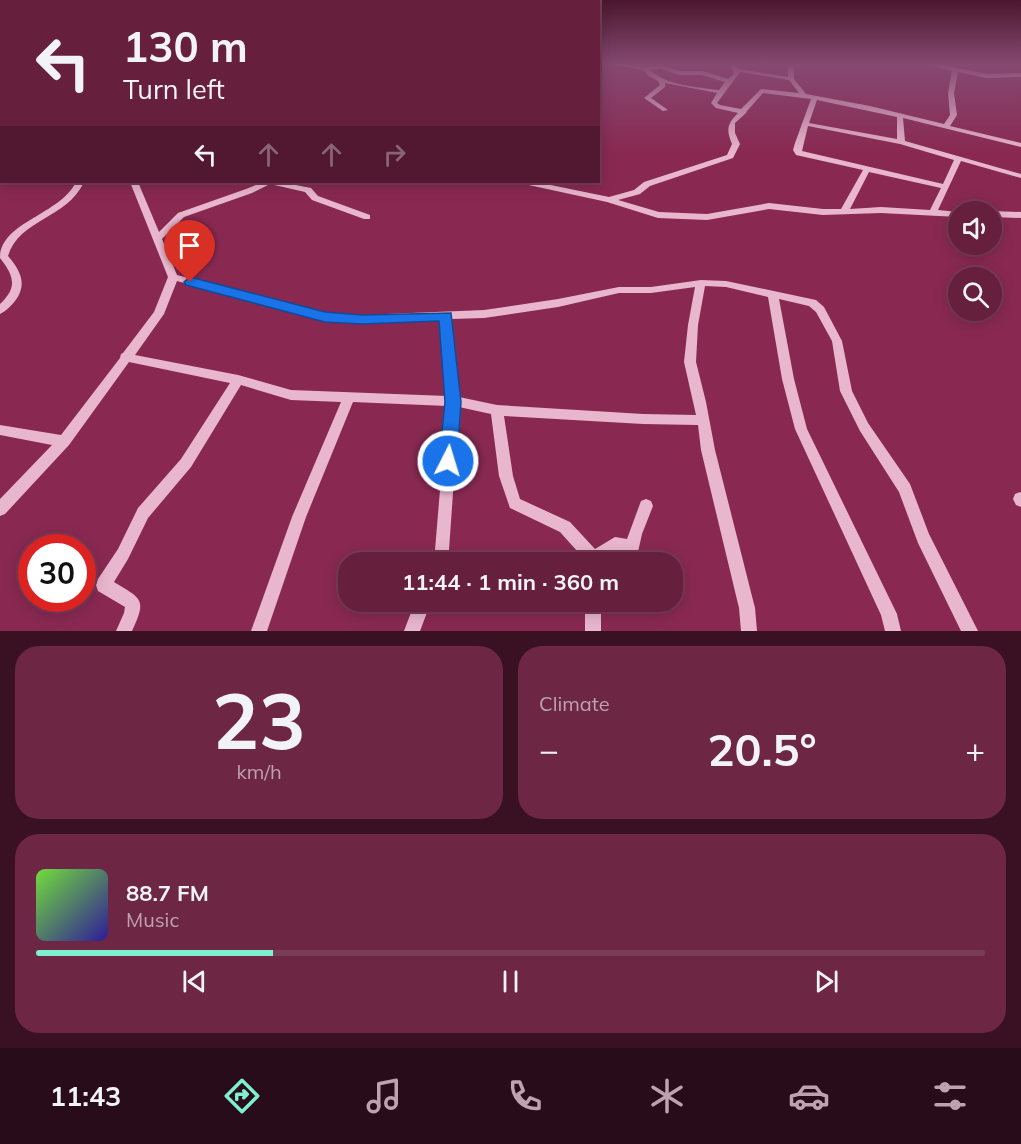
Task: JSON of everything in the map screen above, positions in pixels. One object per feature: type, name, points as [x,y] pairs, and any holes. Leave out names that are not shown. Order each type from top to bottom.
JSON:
[{"type":"street","points":[[653,93],[647,98],[665,110]]},
{"type":"street","points":[[720,93],[715,105],[744,112]]},
{"type":"street","points":[[609,200],[637,192],[647,184],[730,156],[736,144],[731,133],[732,123],[759,93]]},
{"type":"street","points":[[782,93],[815,98],[1020,143]]},
{"type":"street","points":[[946,126],[955,116],[951,93]]},
{"type":"street","points":[[815,98],[801,132],[797,150],[799,153],[946,187]]},
{"type":"street","points":[[900,116],[901,142]]},
{"type":"street","points":[[806,124],[901,142],[1021,176]]},
{"type":"street","points":[[933,213],[959,159]]},
{"type":"street","points":[[844,212],[867,169]]},
{"type":"street","points":[[0,310],[14,295],[18,278],[16,271],[3,256],[4,249],[24,228],[73,195],[79,183]]},
{"type":"street","points":[[0,509],[64,441],[159,314],[168,294],[172,277],[134,183]]},
{"type":"street","points":[[157,239],[181,215],[267,183]]},
{"type":"street","points":[[274,183],[308,190],[315,198],[367,217]]},
{"type":"street","points":[[532,183],[609,200],[658,215],[707,217],[769,206],[844,212],[881,210],[948,213]]},
{"type":"street","points":[[1002,214],[1021,215]]},
{"type":"street","points":[[172,277],[325,317],[362,320],[446,316],[547,305],[619,290],[651,290],[701,283],[726,284],[773,296],[805,300],[820,310],[837,341],[846,391],[864,427],[905,489],[923,538],[970,631]]},
{"type":"street","points":[[701,283],[693,325],[690,362],[708,450],[747,608],[749,631]]},
{"type":"street","points":[[773,296],[788,379],[801,429],[889,614],[893,631]]},
{"type":"street","points":[[441,552],[453,402],[446,316]]},
{"type":"street","points":[[125,357],[238,380],[291,395],[453,402],[497,410],[643,419],[703,420]]},
{"type":"street","points":[[124,631],[132,614],[133,603],[104,585],[143,513],[186,463],[238,380]]},
{"type":"street","points":[[259,631],[298,517],[348,399]]},
{"type":"street","points":[[497,410],[506,476],[515,503],[565,527],[586,552]]},
{"type":"street","points":[[0,430],[64,441]]},
{"type":"street","points":[[605,552],[615,544],[633,547],[635,534],[646,506]]},
{"type":"street","points":[[412,631],[419,612]]},
{"type":"street","points":[[593,612],[593,631]]},
{"type":"route","points":[[190,282],[325,317],[362,320],[446,316],[453,402],[448,461]]}]
